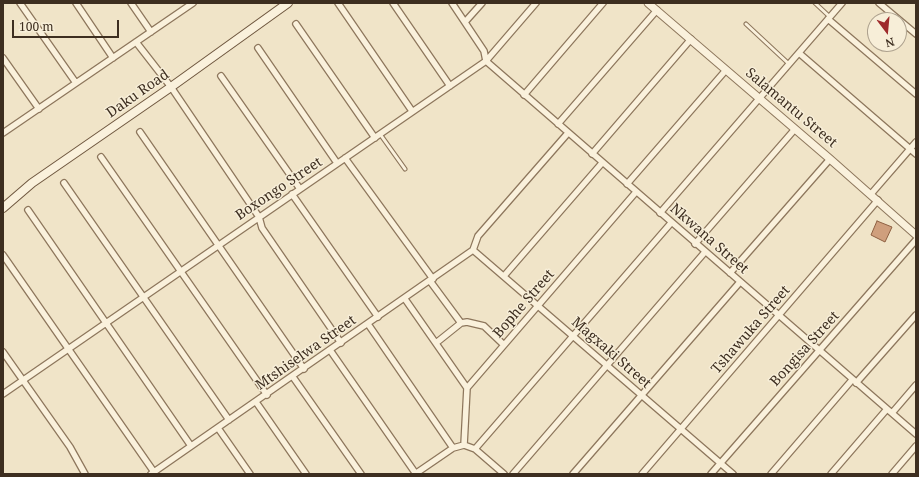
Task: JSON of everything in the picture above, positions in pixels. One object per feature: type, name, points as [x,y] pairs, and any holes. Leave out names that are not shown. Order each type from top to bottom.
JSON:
[{"type":"main road","name":"Daku Road","points":[[3,208],[32,183],[171,87],[288,3]]},
{"type":"street","points":[[20,3],[76,83]]},
{"type":"street","points":[[76,3],[113,58]]},
{"type":"street","points":[[131,3],[151,32]]},
{"type":"street","points":[[3,133],[193,3]]},
{"type":"street","points":[[338,3],[412,111]]},
{"type":"street","points":[[393,3],[450,86]]},
{"type":"street","points":[[452,3],[484,51],[486,61]]},
{"type":"street","points":[[465,22],[482,3]]},
{"type":"street","name":"Boxongo Street","points":[[3,394],[486,61],[536,3]]},
{"type":"street","points":[[524,95],[603,3]]},
{"type":"street","name":"Salamantu Street","points":[[648,3],[878,200],[916,235]]},
{"type":"street","points":[[660,213],[842,3]]},
{"type":"street","points":[[879,3],[916,34]]},
{"type":"street","points":[[558,124],[657,10]]},
{"type":"street","points":[[829,18],[916,94]]},
{"type":"street","points":[[296,24],[375,138]]},
{"type":"street","points":[[592,154],[691,39]]},
{"type":"street","points":[[136,42],[171,87],[259,217],[262,228],[341,343]]},
{"type":"street","points":[[258,48],[337,163]]},
{"type":"street","points":[[799,53],[916,154]]},
{"type":"street","points":[[3,58],[39,109]]},
{"type":"street","name":"Nkwana Street","points":[[486,61],[695,244],[821,350],[854,382],[916,434]]},
{"type":"street","points":[[627,184],[726,70]]},
{"type":"street","points":[[221,76],[300,189]]},
{"type":"street","points":[[695,244],[795,129]]},
{"type":"street","points":[[140,132],[304,369]]},
{"type":"street","points":[[473,250],[478,236],[568,133]]},
{"type":"street","points":[[870,194],[916,142]]},
{"type":"street","points":[[102,157],[267,394]]},
{"type":"street","points":[[345,158],[462,323]]},
{"type":"street","points":[[730,274],[830,159]]},
{"type":"street","points":[[504,276],[602,163]]},
{"type":"street","points":[[64,183],[229,420]]},
{"type":"street","name":"Bophe Street","points":[[467,388],[636,192]]},
{"type":"street","points":[[292,194],[378,317]]},
{"type":"street","name":"Tshawuka Street","points":[[642,474],[878,200]]},
{"type":"street","points":[[28,210],[191,446]]},
{"type":"street","points":[[475,449],[671,223]]},
{"type":"street","name":"Bongisa Street","points":[[711,474],[916,240]]},
{"type":"street","name":"Magxaki Street","points":[[473,250],[539,305],[572,336],[733,474]]},
{"type":"street","name":"Mtshiselwa Street","points":[[153,473],[293,377],[473,250]]},
{"type":"street","points":[[513,474],[705,252]]},
{"type":"street","points":[[3,255],[153,473]]},
{"type":"street","points":[[573,474],[740,282]]},
{"type":"street","points":[[404,299],[467,388],[464,445]]},
{"type":"street","points":[[771,474],[916,315]]},
{"type":"street","points":[[436,343],[462,323],[479,323],[504,345]]},
{"type":"street","points":[[368,324],[453,448]]},
{"type":"street","points":[[330,350],[416,474],[453,448],[464,445],[475,449],[504,474]]},
{"type":"street","points":[[3,352],[70,447],[84,474]]},
{"type":"street","points":[[293,377],[361,474]]},
{"type":"street","points":[[831,474],[889,411],[916,385]]},
{"type":"street","points":[[256,402],[306,474]]},
{"type":"street","points":[[218,428],[250,474]]},
{"type":"street","points":[[892,474],[916,446]]},
{"type":"lane","points":[[814,3],[829,18]]},
{"type":"lane","points":[[746,24],[790,64]]},
{"type":"lane","points":[[380,134],[405,169]]},
{"type":"building","points":[[877,221],[892,227],[885,242],[871,235]]}]
